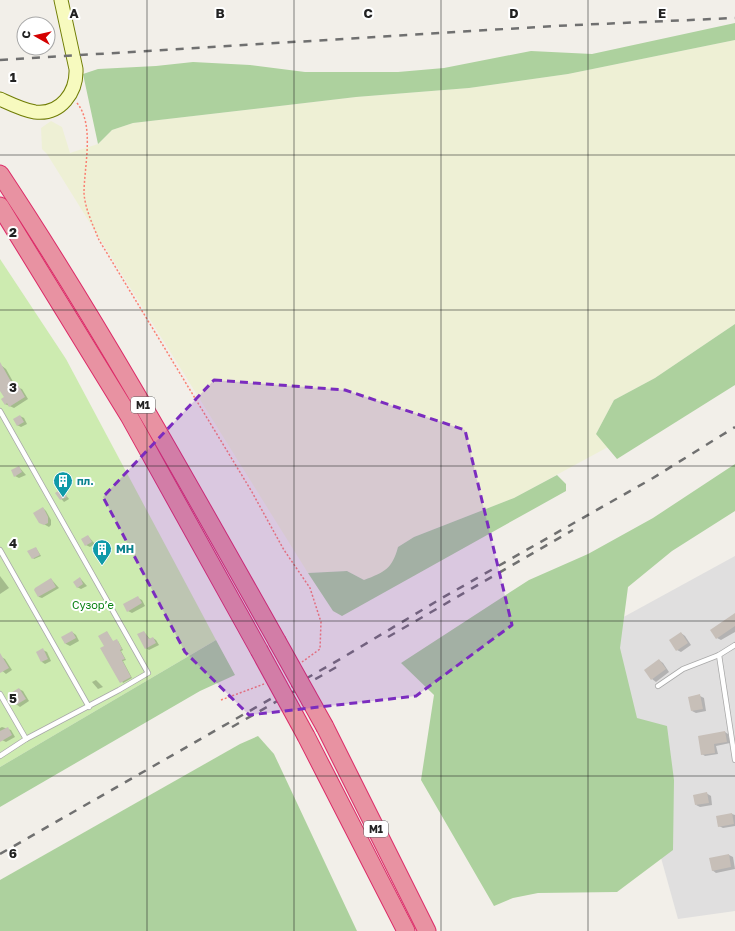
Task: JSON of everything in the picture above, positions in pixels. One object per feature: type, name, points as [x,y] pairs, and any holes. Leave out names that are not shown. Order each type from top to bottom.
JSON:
[{"type":"highway","name":"М1","points":[[0,174],[35,227],[142,403],[277,641],[325,727],[427,931]]},
{"type":"highway","name":"М1","points":[[0,206],[129,416],[306,736],[406,931]]},
{"type":"street","points":[[0,99],[18,107],[35,112],[60,106],[71,96],[77,79],[76,69],[61,0]]},
{"type":"lane","points":[[0,411],[148,673],[89,707],[26,740],[0,756]]},
{"type":"lane","points":[[0,550],[89,707]]},
{"type":"lane","points":[[658,686],[683,669],[719,656],[735,645]]},
{"type":"lane","points":[[719,656],[735,760]]},
{"type":"lane","points":[[0,694],[26,740]]},
{"type":"path","points":[[71,96],[79,105],[83,115],[88,152],[84,193],[87,207],[99,240],[252,492],[284,550],[310,588],[321,622],[322,639],[320,649],[311,657],[299,664]]},
{"type":"path","points":[[221,700],[268,682]]},
{"type":"highlighted area","points":[[214,380],[345,390],[465,430],[512,625],[416,696],[249,715],[185,652],[103,497]]},
{"type":"shaded area","points":[[735,556],[735,911],[678,919],[598,631]]},
{"type":"green space","points":[[735,23],[735,40],[568,74],[469,88],[356,97],[133,123],[112,130],[98,144],[83,74],[98,69],[156,66],[193,62],[250,65],[305,72],[398,72],[444,68],[531,51],[592,54]]},
{"type":"green space","points":[[735,40],[735,324],[655,378],[614,400],[596,434],[608,447],[514,498],[414,537],[398,547],[394,562],[383,573],[364,580],[347,571],[308,573],[47,154],[42,149],[41,128],[51,121],[62,127],[70,153],[98,144],[112,130],[133,123],[356,97],[469,88],[568,74]]},
{"type":"green space","name":"Сузорʼе","points":[[0,259],[66,359],[216,640],[0,767]]},
{"type":"green space","points":[[735,324],[735,385],[617,459],[596,434],[614,400],[655,378]]},
{"type":"green space","points":[[735,464],[735,511],[672,551],[628,587],[620,648],[637,718],[667,726],[674,780],[673,850],[617,892],[538,893],[513,898],[494,906],[421,780],[434,695],[401,663],[529,580],[588,554],[653,518]]},
{"type":"green space","points":[[557,475],[566,484],[566,491],[342,616],[333,611],[308,573],[347,571],[364,580],[387,569],[396,554],[398,547],[414,537],[514,498]]},
{"type":"green space","points":[[216,640],[235,675],[200,691],[0,807],[0,767]]},
{"type":"green space","points":[[258,736],[274,754],[357,931],[0,931],[0,880],[240,744]]},
{"type":"building","points":[[0,362],[14,387],[18,385],[25,397],[9,407],[7,403],[5,405],[1,399],[4,397],[0,391]]},
{"type":"building","points":[[20,415],[24,422],[17,426],[13,419]]},
{"type":"building","points":[[19,466],[22,472],[14,477],[11,470]]},
{"type":"building","points":[[62,489],[67,497],[60,500],[55,493]]},
{"type":"building","points":[[43,507],[48,517],[48,523],[44,525],[39,523],[33,513]]},
{"type":"building","points":[[88,535],[92,542],[85,546],[81,539]]},
{"type":"building","points":[[36,547],[40,555],[32,559],[27,551]]},
{"type":"building","points":[[80,577],[83,584],[77,588],[73,582]]},
{"type":"building","points":[[51,578],[56,587],[38,597],[34,590],[35,588]]},
{"type":"building","points":[[138,596],[142,603],[127,612],[123,604]]},
{"type":"building","points":[[735,613],[735,626],[716,639],[710,630]]},
{"type":"building","points":[[72,631],[76,638],[65,644],[61,637]]},
{"type":"building","points":[[107,631],[113,641],[117,639],[122,649],[120,650],[125,659],[122,660],[131,677],[120,683],[100,648],[104,646],[98,636]]},
{"type":"building","points":[[144,631],[149,639],[153,637],[156,643],[145,649],[137,634]]},
{"type":"building","points":[[681,632],[688,643],[676,651],[669,640]]},
{"type":"building","points":[[43,648],[48,659],[41,662],[36,652]]},
{"type":"building","points":[[0,653],[9,668],[0,673]]},
{"type":"building","points":[[659,659],[666,669],[651,680],[644,670]]},
{"type":"building","points":[[19,688],[26,699],[16,705],[9,694]]},
{"type":"building","points":[[700,694],[703,709],[691,711],[688,697]]},
{"type":"building","points":[[8,727],[12,735],[0,742],[0,731]]},
{"type":"building","points":[[725,731],[727,742],[714,744],[715,753],[701,755],[698,736]]},
{"type":"building","points":[[707,792],[709,803],[695,805],[693,795]]},
{"type":"building","points":[[732,813],[734,824],[718,827],[716,816]]},
{"type":"building","points":[[729,854],[731,867],[712,871],[709,858]]},
{"type":"railway","points":[[0,60],[554,26],[735,18]]},
{"type":"railway","points":[[0,854],[342,658],[442,598],[653,478],[735,427]]},
{"type":"railway","points":[[388,637],[573,530]]},
{"type":"railway","points":[[232,727],[340,665]]},
{"type":"place","name":"пл.","points":[[63,498]]},
{"type":"place","name":"МН","points":[[102,566]]}]
